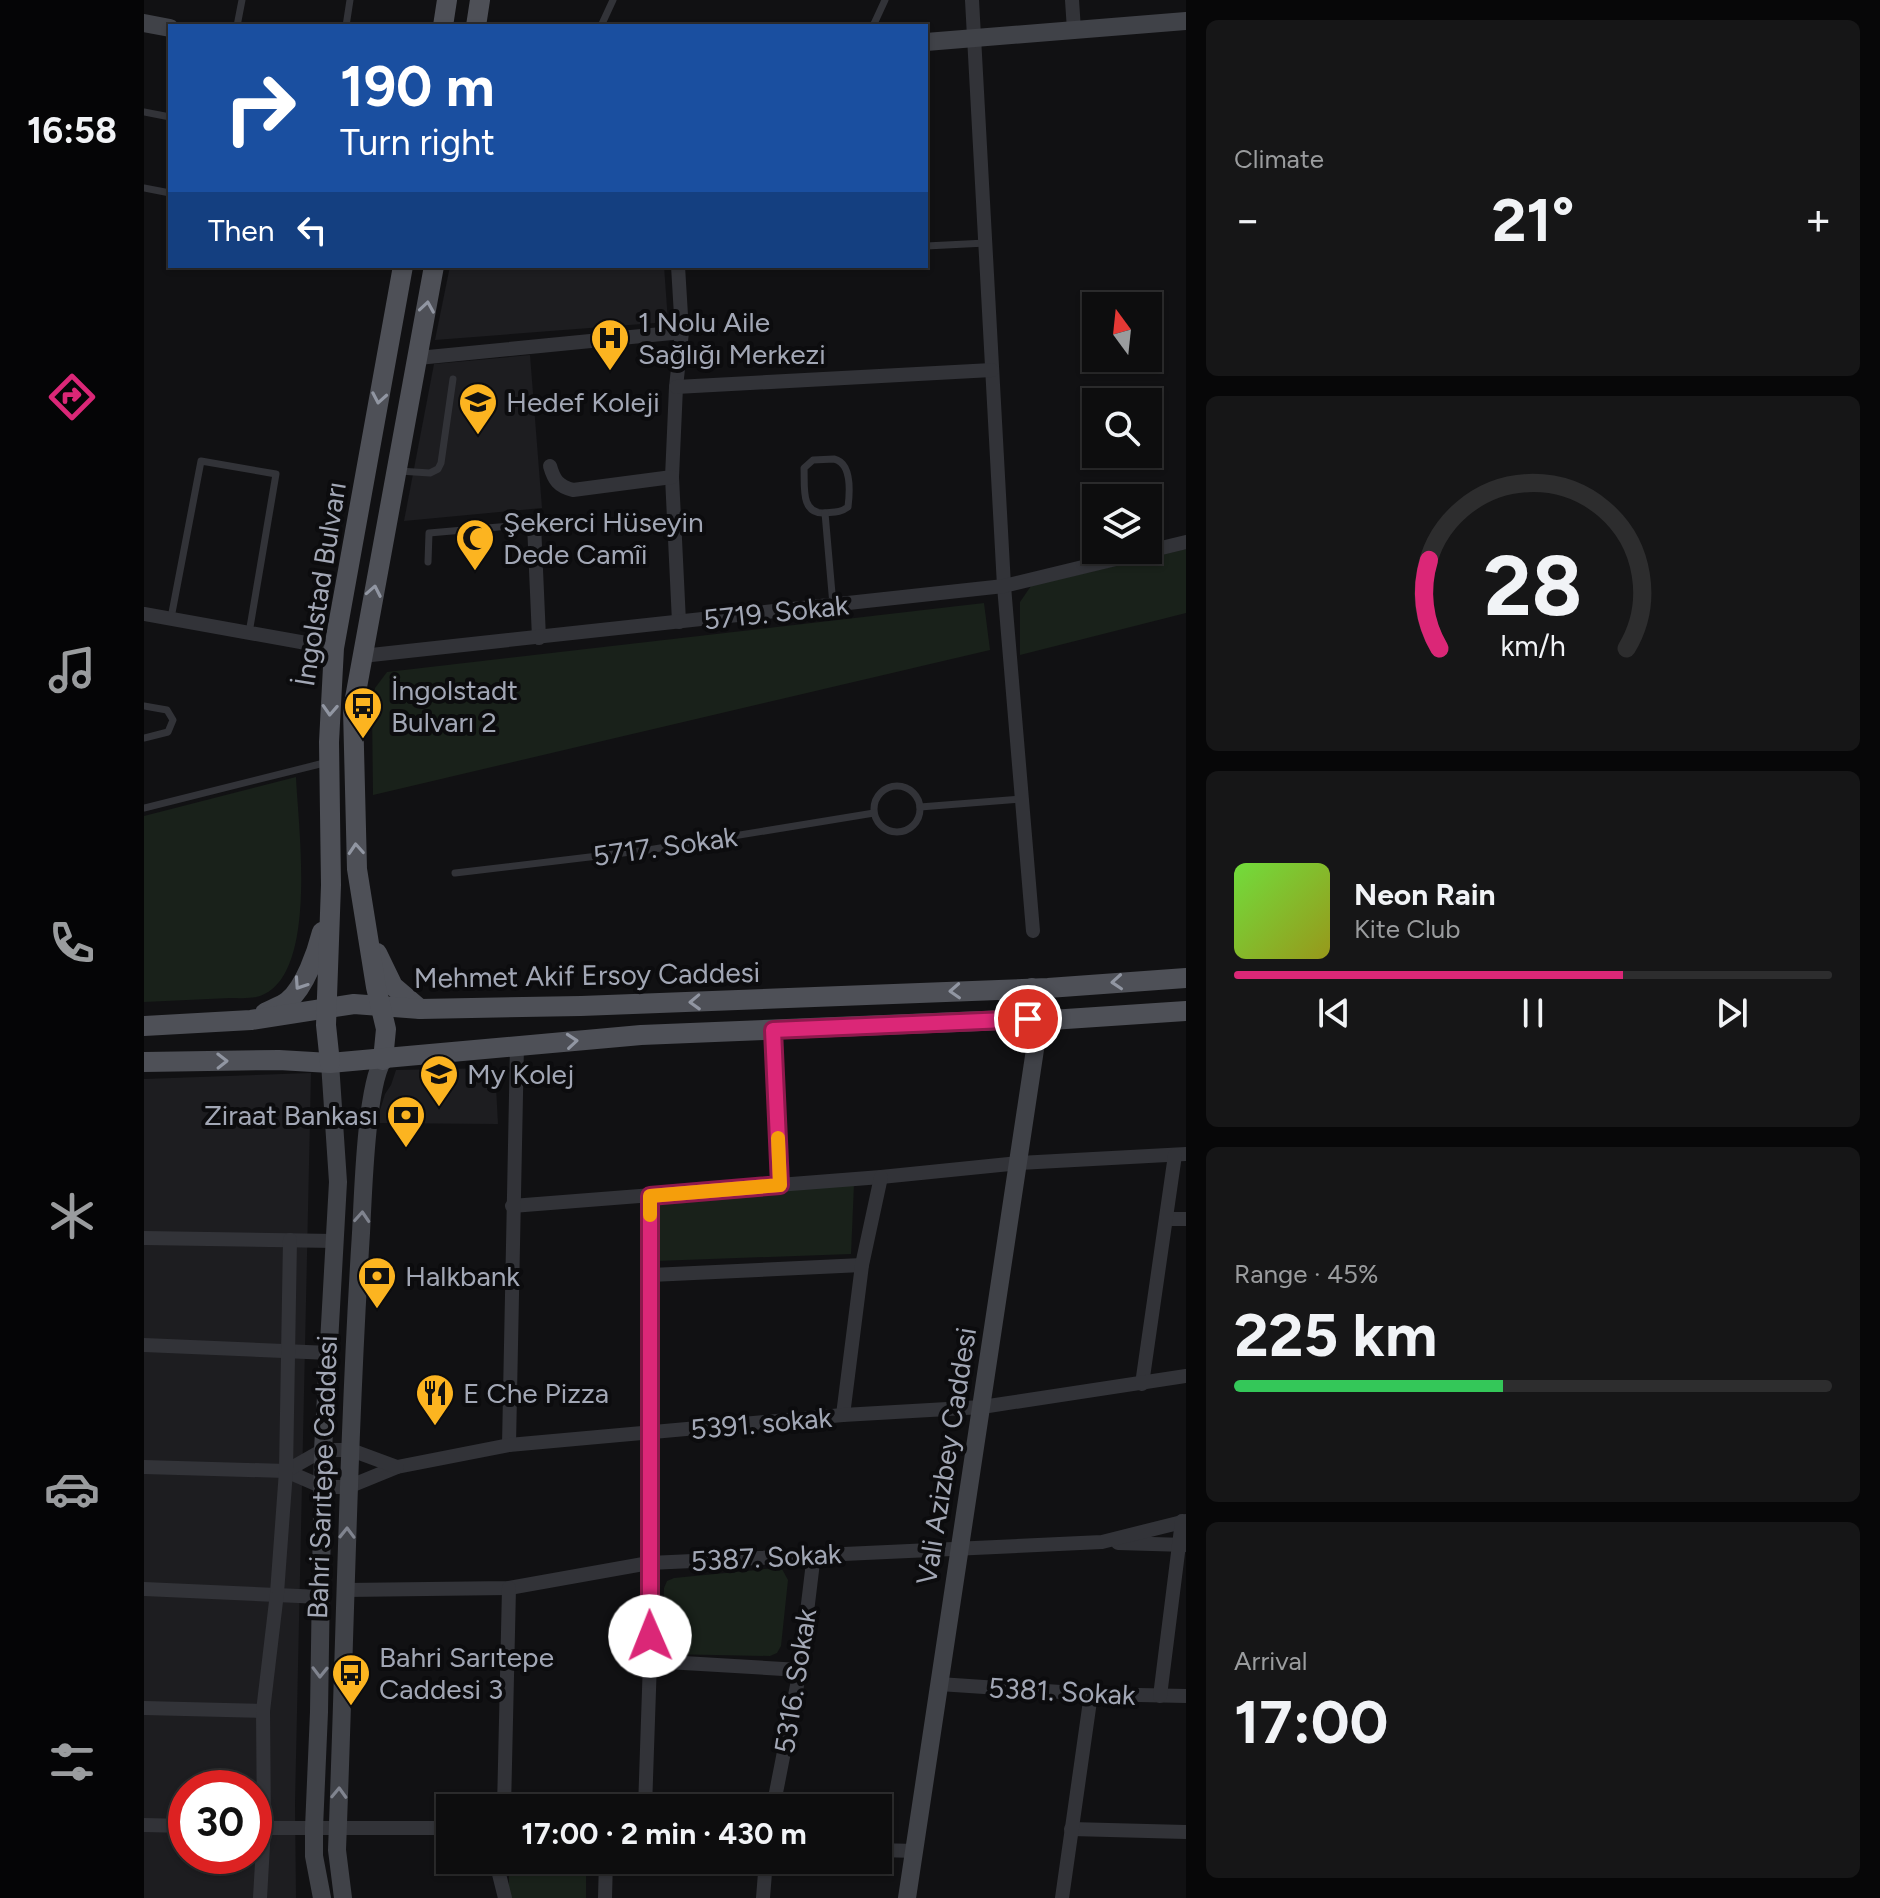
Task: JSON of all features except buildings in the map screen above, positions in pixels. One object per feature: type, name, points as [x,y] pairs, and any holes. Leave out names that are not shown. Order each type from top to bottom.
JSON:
[{"type":"main road","points":[[443,24],[447,0]]},
{"type":"main road","points":[[476,24],[480,0]]},
{"type":"main road","points":[[928,42],[1186,21]]},
{"type":"main road","points":[[144,23],[168,28]]},
{"type":"main road","name":"İngolstad Bulvarı","points":[[330,1063],[326,1034],[331,885],[329,761],[334,648],[403,268]]},
{"type":"main road","name":"İngolstad Bulvarı","points":[[383,1060],[386,1029],[357,869],[353,709],[434,268]]},
{"type":"main road","points":[[251,1020],[289,1001],[308,972],[318,950],[331,885]]},
{"type":"main road","points":[[367,926],[393,986],[420,1009]]},
{"type":"main road","name":"Mehmet Akif Ersoy Caddesi","points":[[144,1026],[251,1020],[354,1004],[420,1009],[777,1000],[1186,978]]},
{"type":"main road","points":[[1040,988],[1059,1001],[1058,1011],[1039,1021],[1022,1002],[1023,996],[1040,988]]},
{"type":"main road","name":"Mehmet Akif Ersoy Caddesi","points":[[144,1062],[279,1060],[330,1063],[641,1035],[1039,1021],[1186,1011]]},
{"type":"main road","name":"Vali Azizbey Caddesi","points":[[907,1898],[1039,1021]]},
{"type":"main road","name":"Bahri Sarıtepe Caddesi","points":[[343,1898],[337,1850],[353,1356],[365,1170],[375,1082],[383,1060]]},
{"type":"main road","name":"Bahri Sarıtepe Caddesi","points":[[322,1898],[314,1856],[314,1828],[323,1450],[337,1155],[330,1063]]},
{"type":"street","points":[[972,0],[1004,586],[1033,931]]},
{"type":"street","points":[[1072,0],[1074,30]]},
{"type":"street","points":[[678,268],[682,332],[672,477],[679,622]]},
{"type":"street","points":[[418,358],[682,332]]},
{"type":"street","points":[[676,387],[992,370]]},
{"type":"street","points":[[550,466],[554,480],[563,488],[573,490],[672,477]]},
{"type":"street","points":[[534,524],[539,638]]},
{"type":"street","name":"5719. Sokak","points":[[362,656],[1004,586],[1186,542]]},
{"type":"street","points":[[144,614],[334,648]]},
{"type":"street","points":[[773,1030],[780,1185]]},
{"type":"street","points":[[509,1445],[517,1045]]},
{"type":"street","points":[[512,1206],[1019,1163],[1180,1154],[1166,1219],[1142,1384]]},
{"type":"street","points":[[843,1415],[862,1265],[881,1177]]},
{"type":"street","points":[[645,1794],[650,1661],[650,1196]]},
{"type":"street","points":[[1166,1219],[1186,1219]]},
{"type":"street","points":[[144,1238],[335,1241]]},
{"type":"street","points":[[261,1770],[263,1711],[277,1593],[286,1471],[290,1240]]},
{"type":"street","points":[[651,1275],[862,1265]]},
{"type":"street","points":[[144,1345],[330,1353]]},
{"type":"street","name":"5391. sokak","points":[[348,1487],[397,1467],[509,1445],[843,1415],[982,1407],[1186,1376]]},
{"type":"street","points":[[286,1471],[323,1450],[351,1450],[397,1467]]},
{"type":"street","points":[[144,1467],[286,1471],[323,1487],[348,1487]]},
{"type":"street","points":[[1160,1696],[1184,1521]]},
{"type":"street","name":"5387. Sokak","points":[[346,1590],[509,1588],[649,1563],[1102,1542],[1184,1521]]},
{"type":"street","points":[[1102,1542],[1182,1545]]},
{"type":"street","name":"5316. Sokak","points":[[776,1794],[800,1670],[814,1554]]},
{"type":"street","points":[[504,1794],[509,1588]]},
{"type":"street","points":[[144,1589],[321,1597]]},
{"type":"street","points":[[650,1661],[800,1670]]},
{"type":"street","name":"5381. Sokak","points":[[939,1684],[1091,1694],[1186,1696]]},
{"type":"street","points":[[1062,1898],[1091,1694]]},
{"type":"street","points":[[144,1708],[263,1711]]},
{"type":"street","points":[[144,1825],[168,1826]]},
{"type":"street","points":[[272,1828],[436,1828]]},
{"type":"street","points":[[1071,1829],[1186,1832]]},
{"type":"street","points":[[892,1850],[915,1851]]},
{"type":"street","points":[[260,1874],[260,1898]]},
{"type":"street","points":[[499,1874],[505,1898]]},
{"type":"street","points":[[605,1898],[606,1874]]},
{"type":"street","points":[[763,1898],[765,1874]]},
{"type":"lane","points":[[237,24],[242,0]]},
{"type":"lane","points":[[346,24],[350,0]]},
{"type":"lane","points":[[602,24],[613,0]]},
{"type":"lane","points":[[874,24],[885,0]]},
{"type":"lane","points":[[144,112],[168,117]]},
{"type":"lane","points":[[144,188],[168,193]]},
{"type":"lane","points":[[928,246],[986,243]]},
{"type":"lane","points":[[397,470],[430,473],[438,469],[453,379]]},
{"type":"lane","points":[[813,460],[842,461],[846,466],[848,507],[841,512],[825,513],[809,510],[804,468],[813,460]]},
{"type":"lane","points":[[171,619],[201,461],[276,474],[249,633]]},
{"type":"lane","points":[[825,513],[833,607]]},
{"type":"lane","points":[[428,562],[429,533],[534,524]]},
{"type":"lane","points":[[144,706],[167,710],[173,720],[168,732],[144,738]]},
{"type":"lane","points":[[144,808],[329,761]]},
{"type":"lane","points":[[893,786],[907,788],[914,793],[920,807],[916,822],[902,831],[887,830],[874,813],[876,799],[886,788],[893,786]]},
{"type":"lane","points":[[920,807],[1023,799]]},
{"type":"lane","name":"5717. Sokak","points":[[455,873],[648,850],[874,813]]},
{"type":"shaded area","points":[[450,268],[664,268],[668,322],[435,340]]},
{"type":"shaded area","name":"Hedef Koleji","points":[[530,355],[542,508],[404,521],[434,364]]},
{"type":"shaded area","points":[[1186,549],[1186,613],[1020,655],[1020,602],[1031,586],[1123,564],[1162,564],[1162,555]]},
{"type":"shaded area","points":[[984,603],[990,650],[373,795],[372,710],[375,688],[387,672]]},
{"type":"shaded area","points":[[296,777],[301,897],[291,960],[279,983],[253,998],[144,1002],[144,816]]},
{"type":"shaded area","name":"My Kolej","points":[[495,1068],[498,1124],[376,1123],[396,1070]]},
{"type":"shaded area","points":[[311,1073],[295,1804],[296,1898],[144,1898],[144,1079]]},
{"type":"shaded area","points":[[854,1184],[851,1254],[656,1261],[652,1202]]},
{"type":"shaded area","points":[[782,1569],[788,1580],[781,1646],[777,1653],[770,1656],[666,1654],[662,1649],[664,1588],[667,1581]]},
{"type":"shaded area","points":[[509,1874],[586,1874],[586,1898],[509,1898]]},
{"type":"slow traffic","points":[[650,1215],[650,1196],[780,1185],[778,1138]]},
{"type":"place","name":"1 Nolu Aile Sağlığı Merkezi","points":[[610,372]]},
{"type":"place","name":"Hedef Koleji","points":[[478,436]]},
{"type":"place","name":"Şekerci Hüseyin Dede Camîi","points":[[475,572]]},
{"type":"place","name":"İngolstadt Bulvarı 2","points":[[363,740]]},
{"type":"place","name":"My Kolej","points":[[439,1108]]},
{"type":"place","name":"Ziraat Bankası","points":[[406,1149]]},
{"type":"place","name":"Halkbank","points":[[377,1310]]},
{"type":"place","name":"E Che Pizza","points":[[435,1427]]},
{"type":"place","name":"Bahri Sarıtepe Caddesi 3","points":[[351,1707]]},
{"type":"route","points":[[650,1636],[650,1196],[780,1185],[773,1030],[1028,1019]]}]
